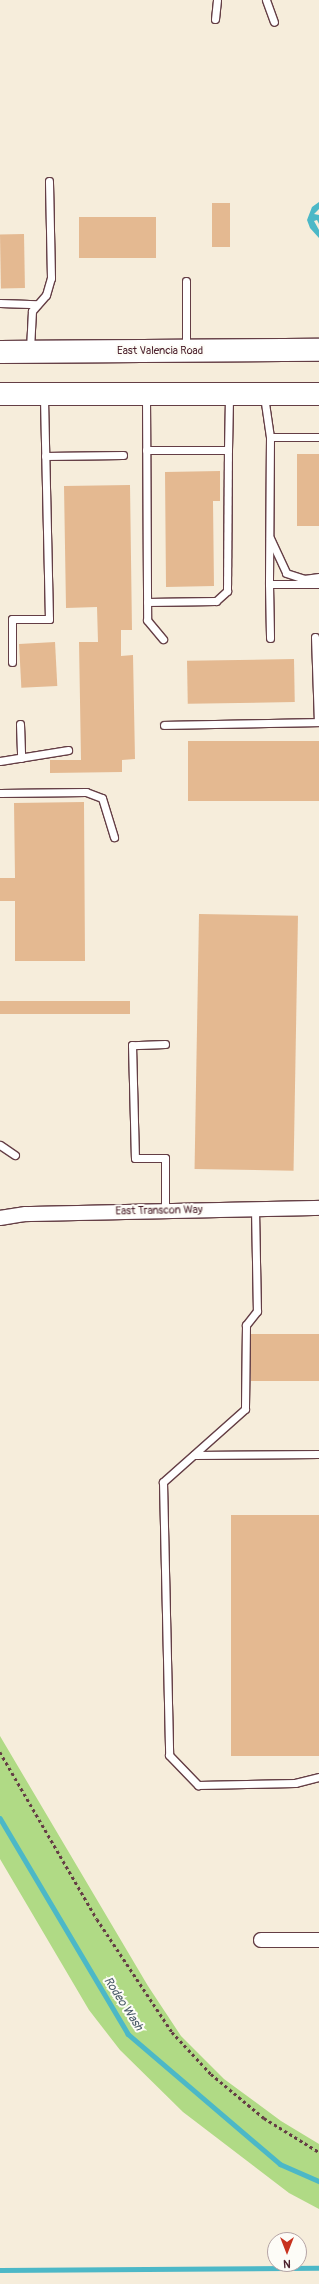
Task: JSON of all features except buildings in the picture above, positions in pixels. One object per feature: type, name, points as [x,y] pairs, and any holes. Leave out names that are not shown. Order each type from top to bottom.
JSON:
[{"type":"main road","name":"East Valencia Road","points":[[0,352],[319,350]]},
{"type":"main road","points":[[0,394],[319,394]]},
{"type":"street","name":"East Transcon Way","points":[[0,1218],[26,1214],[319,1208]]},
{"type":"street","points":[[261,1940],[319,1940]]},
{"type":"lane","points":[[214,18],[217,0]]},
{"type":"lane","points":[[266,0],[274,22]]},
{"type":"lane","points":[[30,352],[30,318],[32,311],[46,295],[51,278],[49,181]]},
{"type":"lane","points":[[186,280],[186,350]]},
{"type":"lane","points":[[0,303],[37,304]]},
{"type":"lane","points":[[12,662],[12,619],[49,619],[44,394]]},
{"type":"lane","points":[[146,394],[147,620],[163,639]]},
{"type":"lane","points":[[147,602],[216,601],[227,591],[229,394]]},
{"type":"lane","points":[[263,394],[270,437],[270,638]]},
{"type":"lane","points":[[270,437],[319,437]]},
{"type":"lane","points":[[146,450],[228,450]]},
{"type":"lane","points":[[45,456],[123,455]]},
{"type":"lane","points":[[270,536],[286,573],[304,579],[319,577]]},
{"type":"lane","points":[[269,584],[319,584]]},
{"type":"lane","points":[[164,725],[319,722],[315,637]]},
{"type":"lane","points":[[20,724],[21,758]]},
{"type":"lane","points":[[0,761],[68,750]]},
{"type":"lane","points":[[0,793],[86,792],[102,798],[114,837]]},
{"type":"lane","points":[[164,1044],[132,1045],[135,1158],[165,1158],[165,1211]]},
{"type":"lane","points":[[0,1145],[15,1155]]},
{"type":"lane","points":[[255,1209],[257,1311],[246,1325],[245,1409],[163,1482],[169,1755],[198,1785],[295,1783],[319,1777]]},
{"type":"lane","points":[[194,1455],[319,1454]]},
{"type":"path","points":[[0,1752],[97,1919],[172,2032],[211,2074],[264,2118],[319,2152]]},
{"type":"green space","points":[[0,1736],[148,1986],[181,2036],[224,2079],[281,2121],[319,2144],[319,2209],[289,2193],[183,2112],[120,2050],[89,2010],[0,1859]]},
{"type":"water","points":[[319,202],[319,209],[314,214],[319,215],[319,224],[317,220],[314,221],[319,230],[319,238],[310,228],[307,220],[312,207]]},
{"type":"waterway","name":"Rodeo Wash","points":[[0,1818],[128,2034],[280,2164],[319,2181]]},
{"type":"waterway","points":[[0,2270],[319,2268]]}]
